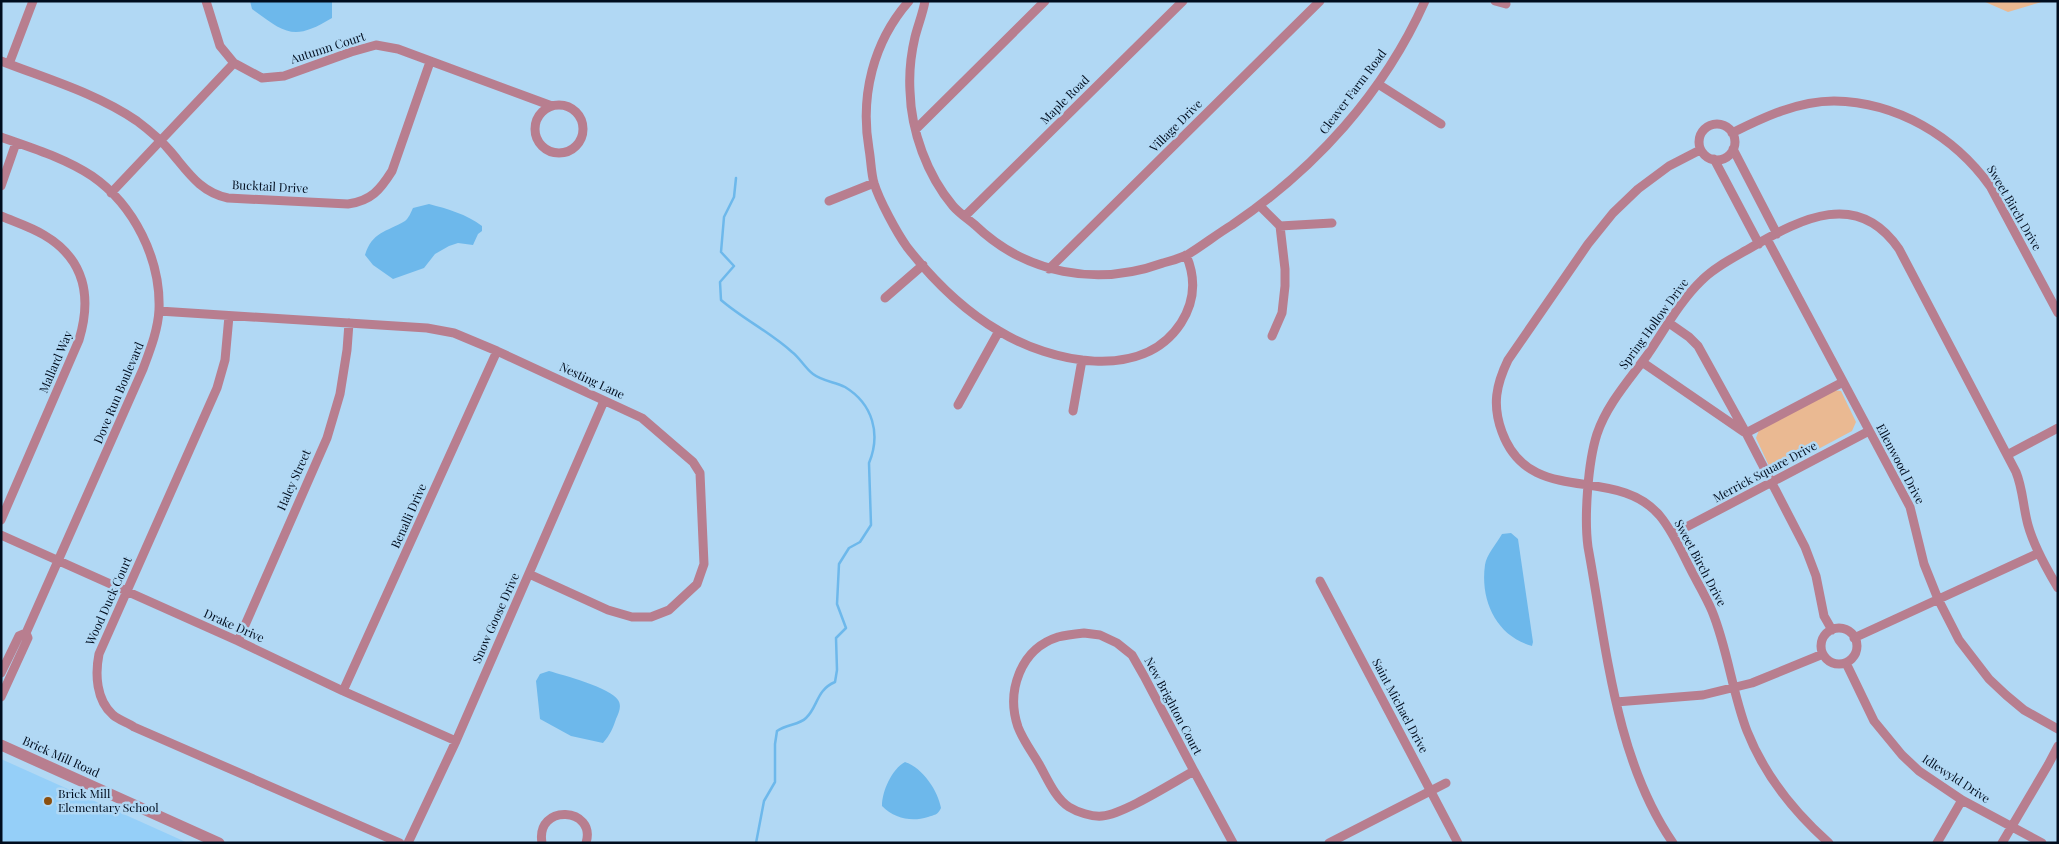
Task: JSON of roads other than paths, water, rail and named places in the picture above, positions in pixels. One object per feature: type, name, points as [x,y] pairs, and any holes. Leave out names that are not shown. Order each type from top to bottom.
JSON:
[{"type":"street","points":[[5,63],[33,1]]},
{"type":"street","name":"Autumn Court","points":[[206,1],[220,46],[234,63],[262,78],[284,76],[376,45],[398,49],[552,106],[568,107],[577,114],[581,121],[583,133],[581,140],[568,152],[558,154],[547,150],[537,140],[535,128],[537,120],[545,110],[552,106]]},
{"type":"street","points":[[909,1],[900,11],[880,45],[871,71],[867,103],[867,128],[874,183],[907,246],[937,282],[957,301],[999,331],[1024,344],[1060,356],[1106,362],[1133,358],[1173,336],[1185,316],[1191,300],[1194,282],[1186,255]]},
{"type":"street","name":"Cleaver Farm Road","points":[[925,1],[914,39],[910,74],[912,110],[922,155],[949,200],[987,238],[1011,252],[1049,269],[1086,275],[1111,276],[1142,271],[1186,255],[1260,206],[1285,186],[1327,146],[1378,84],[1400,52],[1425,1]]},
{"type":"street","points":[[916,129],[1045,1]]},
{"type":"street","name":"Maple Road","points":[[965,216],[1183,1]]},
{"type":"street","name":"Village Drive","points":[[1049,269],[1320,1]]},
{"type":"street","points":[[1495,1],[1506,4]]},
{"type":"street","name":"Bucktail Drive","points":[[5,63],[93,96],[138,122],[160,140],[193,180],[216,195],[228,198],[338,203],[363,202],[384,185],[392,171],[430,62]]},
{"type":"street","points":[[110,192],[234,63]]},
{"type":"street","points":[[1378,84],[1441,124]]},
{"type":"street","name":"Sweet Birch Drive","points":[[1732,133],[1770,114],[1834,101],[1882,108],[1910,118],[1933,130],[1963,153],[1978,168],[1990,186],[2058,313]]},
{"type":"street","points":[[1710,125],[1726,126],[1732,133],[1733,149],[1727,156],[1714,159],[1700,150],[1699,138],[1703,130],[1710,125]]},
{"type":"street","name":"Dove Run Boulevard","points":[[1,137],[58,158],[92,176],[120,201],[142,233],[153,262],[159,311],[154,341],[143,369],[26,633],[28,638],[1,697]]},
{"type":"street","points":[[1,186],[16,143]]},
{"type":"street","points":[[1733,149],[1777,234]]},
{"type":"street","name":"Sweet Birch Drive","points":[[1700,150],[1670,166],[1646,184],[1613,213],[1588,244],[1514,351],[1499,378],[1496,397],[1497,419],[1505,440],[1529,468],[1545,477],[1610,487],[1628,492],[1657,512],[1673,534],[1712,611],[1747,731],[1766,768],[1802,817],[1828,843]]},
{"type":"street","points":[[1714,159],[1758,244]]},
{"type":"street","points":[[829,201],[874,183]]},
{"type":"street","points":[[1260,206],[1280,226],[1285,270],[1282,313],[1272,336]]},
{"type":"street","name":"Spring Hollow Drive","points":[[1673,843],[1639,778],[1624,736],[1616,702],[1588,547],[1586,525],[1589,485],[1597,434],[1607,412],[1701,280],[1718,267],[1777,234],[1812,218],[1828,214],[1849,214],[1868,222],[1891,238],[2022,485],[2028,525],[2039,553],[2058,588]]},
{"type":"street","name":"Mallard Way","points":[[1,216],[44,235],[72,258],[83,281],[85,304],[84,322],[79,340],[1,520]]},
{"type":"street","points":[[1280,226],[1332,223]]},
{"type":"street","name":"Ellenwood Drive","points":[[1767,239],[1910,507],[1924,564],[1938,599],[1959,640],[1989,680],[2024,710],[2058,729]]},
{"type":"street","points":[[884,298],[923,265]]},
{"type":"street","name":"Nesting Lane","points":[[159,311],[427,328],[454,333],[642,418],[693,462],[700,473],[704,564],[697,584],[669,610],[651,617],[632,617],[608,610],[529,574]]},
{"type":"street","name":"Wood Duck Court","points":[[229,316],[225,360],[217,388],[99,654],[96,668],[97,684],[104,703],[113,714],[134,727],[400,843]]},
{"type":"street","name":"Haley Street","points":[[238,641],[327,438],[340,394],[349,323]]},
{"type":"street","points":[[1669,323],[1698,346],[1746,433],[1805,548],[1816,576],[1824,616],[1832,630]]},
{"type":"street","points":[[958,405],[999,331]]},
{"type":"street","name":"Benalli Drive","points":[[343,691],[497,351]]},
{"type":"street","points":[[1073,411],[1082,360]]},
{"type":"street","points":[[1642,362],[1746,433]]},
{"type":"street","points":[[1746,433],[1843,382]]},
{"type":"street","name":"Snow Goose Drive","points":[[408,843],[456,741],[604,401]]},
{"type":"street","points":[[2007,455],[2058,428]]},
{"type":"street","name":"Merrick Square Drive","points":[[1673,534],[1869,431]]},
{"type":"street","name":"Drake Drive","points":[[1,535],[456,741]]},
{"type":"street","points":[[1854,638],[2039,553]]},
{"type":"street","name":"Saint Michael Drive","points":[[1320,581],[1458,843]]},
{"type":"street","points":[[1840,628],[1849,631],[1854,638],[1855,654],[1846,663],[1833,663],[1826,659],[1821,643],[1825,635],[1832,630],[1840,628]]},
{"type":"street","name":"Dove Run Boulevard","points":[[1,672],[19,636],[26,633]]},
{"type":"street","name":"New Brighton Court","points":[[1194,771],[1120,811],[1101,816],[1082,813],[1068,807],[1056,794],[1018,728],[1014,708],[1014,689],[1018,672],[1028,657],[1040,647],[1056,638],[1084,634],[1100,635],[1117,643],[1132,655],[1233,843]]},
{"type":"street","points":[[1616,702],[1703,696],[1788,670],[1823,654]]},
{"type":"street","name":"Idlewyld Drive","points":[[1846,663],[1870,714],[1888,739],[1919,771],[1962,800],[2042,843]]},
{"type":"street","name":"Brick Mill Road","points":[[1,745],[219,843]]},
{"type":"street","points":[[2002,843],[2058,746]]},
{"type":"street","points":[[1329,843],[1446,783]]},
{"type":"street","points":[[1937,843],[1962,800]]},
{"type":"street","points":[[542,843],[542,831],[545,824],[561,814],[573,815],[583,823],[587,830],[586,843]]},
{"type":"waterway","points":[[736,178],[734,197],[724,217],[721,252],[734,266],[720,282],[721,300],[784,345],[813,374],[845,387],[855,394],[868,411],[874,431],[873,452],[869,463],[871,525],[860,542],[849,548],[839,564],[837,604],[846,628],[836,638],[837,670],[835,682],[824,689],[806,718],[777,731],[775,782],[764,801],[756,843]]},
{"type":"place","name":"Brick Mill Elementary School","points":[[48,801]]}]
